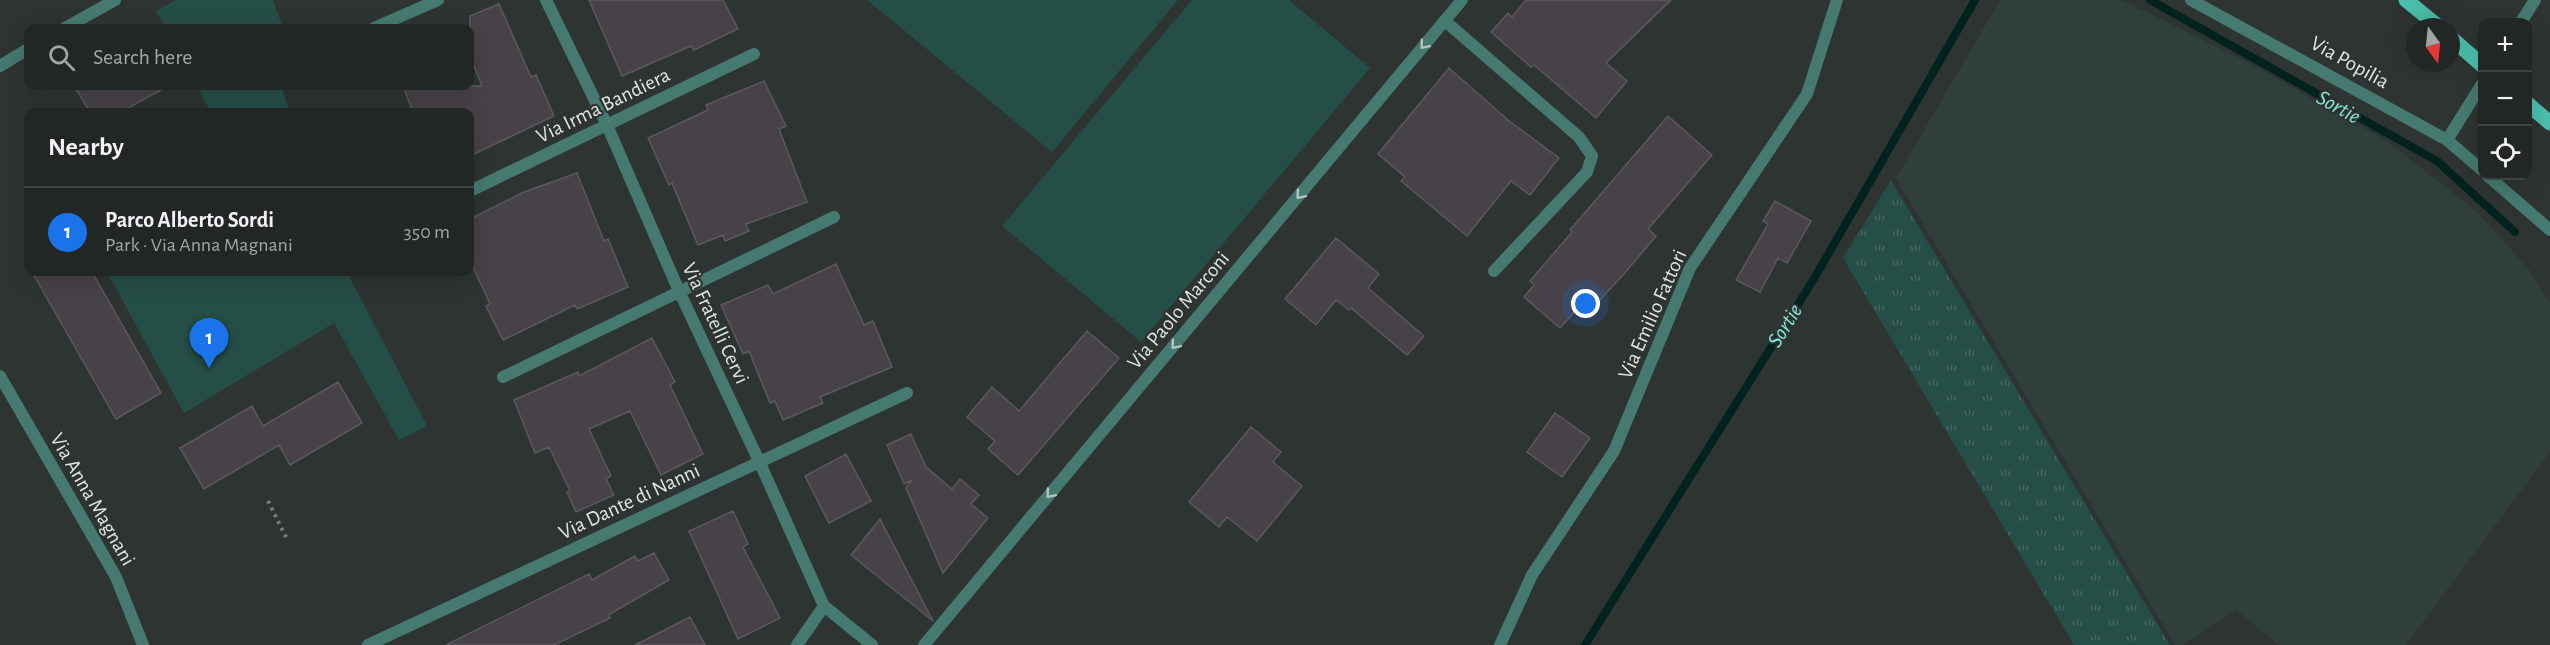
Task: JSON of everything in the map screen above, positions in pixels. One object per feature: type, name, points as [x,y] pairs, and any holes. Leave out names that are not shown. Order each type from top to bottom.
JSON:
[{"type":"main road","points":[[2406,0],[2428,18]]},
{"type":"main road","points":[[2460,46],[2478,62]]},
{"type":"main road","points":[[2532,108],[2550,123]]},
{"type":"street","points":[[72,24],[115,0]]},
{"type":"street","points":[[383,24],[438,0]]},
{"type":"street","name":"Via Fratelli Cervi","points":[[546,0],[607,124],[679,291],[824,606],[872,645]]},
{"type":"street","name":"Via Paolo Marconi","points":[[924,645],[1462,0]]},
{"type":"street","name":"Via Emilio Fattori","points":[[1500,645],[1532,575],[1614,451],[1690,268],[1807,94],[1837,0]]},
{"type":"street","name":"Via Popilia","points":[[2191,0],[2447,140],[2478,167]]},
{"type":"street","points":[[2524,18],[2535,0]]},
{"type":"street","points":[[1445,21],[1579,137],[1592,156],[1587,172],[1494,271]]},
{"type":"street","points":[[0,66],[24,51]]},
{"type":"street","name":"Via Irma Bandiera","points":[[474,189],[754,54]]},
{"type":"street","points":[[2447,140],[2478,90]]},
{"type":"street","points":[[2493,180],[2550,230]]},
{"type":"street","points":[[503,377],[834,217]]},
{"type":"street","name":"Via Anna Magnani","points":[[0,376],[116,577],[143,645]]},
{"type":"street","name":"Via Dante di Nanni","points":[[368,645],[907,393]]},
{"type":"street","points":[[797,645],[824,606]]},
{"type":"path","points":[[268,501],[287,539]]},
{"type":"shaded area","points":[[2000,0],[2122,0],[2246,61],[2387,141],[2476,211],[2528,268],[2550,303],[2550,452],[2406,645],[2279,645],[2236,610],[2183,645],[2175,645],[1896,178]]},
{"type":"green space","points":[[176,0],[273,0],[282,24],[164,24],[156,11]]},
{"type":"green space","points":[[867,0],[1178,0],[1052,152]]},
{"type":"green space","points":[[1192,0],[1289,0],[1370,68],[1141,342],[1002,226]]},
{"type":"green space","points":[[198,90],[282,90],[289,108],[209,108]]},
{"type":"green space","points":[[1891,180],[2170,645],[2074,645],[1843,258]]},
{"type":"green space","points":[[109,276],[349,276],[427,426],[399,440],[334,323],[184,413]]},
{"type":"building","points":[[589,0],[723,0],[738,29],[694,50],[691,46],[622,76]]},
{"type":"building","points":[[1526,0],[1671,0],[1606,63],[1627,81],[1596,118],[1491,32],[1508,13],[1512,17]]},
{"type":"building","points":[[499,4],[531,77],[536,75],[554,116],[474,154],[474,108],[411,108],[405,90],[474,90],[474,86],[482,86],[474,66],[474,24],[470,24],[470,16]]},
{"type":"building","points":[[1449,68],[1508,120],[1559,158],[1530,195],[1511,181],[1467,236],[1401,181],[1405,177],[1378,154]]},
{"type":"building","points":[[764,81],[786,126],[779,129],[807,202],[746,224],[749,231],[725,241],[723,235],[698,245],[672,183],[669,185],[648,138],[708,110],[706,105]]},
{"type":"building","points":[[76,90],[161,90],[128,108],[88,108]]},
{"type":"building","points":[[1668,116],[1712,155],[1648,229],[1656,236],[1623,275],[1585,316],[1577,309],[1560,328],[1524,297],[1534,285],[1530,281],[1572,232],[1570,230]]},
{"type":"building","points":[[577,173],[604,241],[608,239],[628,287],[577,309],[575,305],[503,340],[486,306],[490,304],[474,269],[474,217],[524,192]]},
{"type":"building","points":[[1775,201],[1811,221],[1787,263],[1778,258],[1760,292],[1736,280],[1768,224],[1763,221]]},
{"type":"building","points":[[1336,238],[1379,274],[1368,288],[1424,336],[1407,355],[1351,308],[1349,310],[1336,300],[1316,325],[1285,299]]},
{"type":"building","points":[[836,264],[864,325],[873,321],[892,367],[820,397],[823,403],[783,420],[775,401],[770,403],[749,351],[743,354],[721,305],[768,285],[773,294]]},
{"type":"building","points":[[34,276],[94,276],[161,393],[116,419]]},
{"type":"building","points":[[1087,331],[1119,358],[1018,475],[988,449],[995,441],[967,417],[992,387],[1019,411]]},
{"type":"building","points":[[652,338],[675,382],[670,385],[703,454],[661,475],[630,411],[589,429],[611,476],[606,479],[614,495],[576,512],[567,492],[570,491],[549,447],[535,453],[514,400],[578,372],[579,376]]},
{"type":"building","points":[[338,382],[362,423],[290,465],[279,445],[204,489],[180,448],[252,406],[263,426]]},
{"type":"building","points":[[1555,413],[1590,438],[1562,477],[1527,452]]},
{"type":"building","points":[[1251,427],[1281,452],[1273,462],[1302,486],[1257,541],[1227,517],[1219,527],[1189,502]]},
{"type":"building","points":[[911,434],[926,467],[952,489],[960,479],[979,495],[971,504],[988,518],[943,573],[906,488],[912,480],[904,484],[887,445]]},
{"type":"building","points":[[846,454],[871,501],[829,523],[805,476]]},
{"type":"building","points":[[733,511],[748,544],[743,547],[780,618],[738,639],[689,531]]},
{"type":"building","points":[[880,519],[933,621],[851,555]]},
{"type":"building","points":[[654,553],[669,580],[608,615],[610,618],[554,645],[446,645],[589,574],[592,580],[635,556],[638,561]]},
{"type":"building","points":[[690,617],[705,645],[635,645]]},
{"type":"waterway","name":"Sortie","points":[[1585,645],[1815,277],[1975,0]]},
{"type":"waterway","name":"Sortie","points":[[2150,0],[2437,161],[2515,232]]},
{"type":"place","name":"Parco Alberto Sordi","points":[[209,368]]}]
